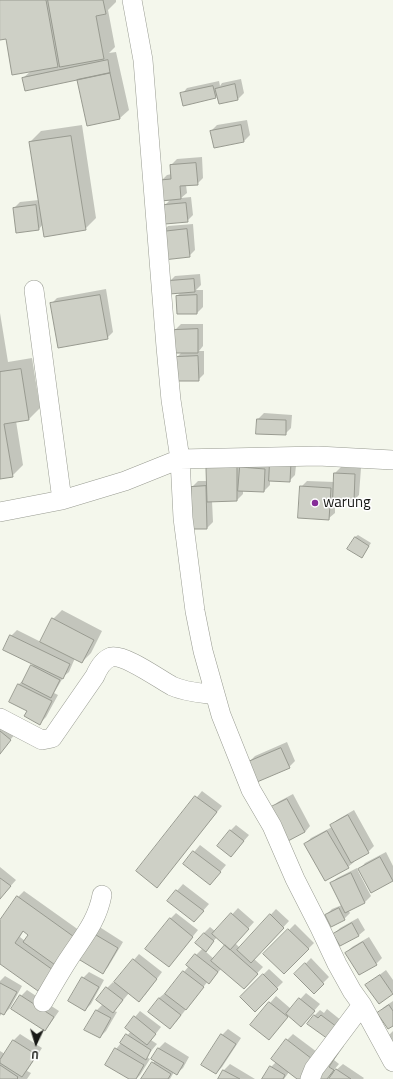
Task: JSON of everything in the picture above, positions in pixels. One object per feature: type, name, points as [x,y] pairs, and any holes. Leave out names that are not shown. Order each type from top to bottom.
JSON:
[{"type":"street","points":[[132,0],[143,60],[166,347],[171,400],[180,459],[183,518],[195,611],[215,695],[221,715],[251,790],[272,826],[295,878],[337,964],[352,991],[362,1005],[393,1062]]},
{"type":"street","points":[[34,290],[62,500]]},
{"type":"street","points":[[0,512],[62,500],[126,481],[180,459],[318,456],[393,460]]},
{"type":"street","points":[[0,718],[42,740],[52,738],[95,676],[99,667],[111,657],[120,657],[174,686],[189,691],[215,695]]},
{"type":"street","points":[[43,1002],[68,960],[94,922],[100,909],[102,895]]},
{"type":"street","points":[[310,1079],[314,1069],[362,1005]]},
{"type":"building","points":[[0,0],[46,0],[58,67],[12,75],[6,39],[0,40]]},
{"type":"building","points":[[48,0],[103,0],[106,14],[96,16],[104,59],[60,67]]},
{"type":"building","points":[[108,60],[110,73],[25,91],[22,78]]},
{"type":"building","points":[[110,73],[120,119],[87,126],[77,80]]},
{"type":"building","points":[[235,84],[238,100],[219,104],[215,89]]},
{"type":"building","points":[[213,86],[216,98],[183,106],[180,93]]},
{"type":"building","points":[[241,125],[244,142],[214,148],[210,131]]},
{"type":"building","points":[[71,136],[86,230],[44,237],[29,142]]},
{"type":"building","points":[[196,163],[198,185],[180,186],[181,199],[161,201],[160,180],[171,179],[170,165]]},
{"type":"building","points":[[186,203],[188,222],[165,224],[164,205]]},
{"type":"building","points":[[36,205],[39,230],[16,233],[13,208]]},
{"type":"building","points":[[187,229],[190,257],[163,260],[161,232]]},
{"type":"building","points":[[194,279],[195,292],[169,294],[168,281]]},
{"type":"building","points":[[100,295],[108,339],[58,348],[50,303]]},
{"type":"building","points":[[197,295],[197,314],[177,314],[176,296]]},
{"type":"building","points":[[198,329],[198,353],[174,353],[174,330]]},
{"type":"building","points":[[198,356],[199,381],[176,381],[176,357]]},
{"type":"building","points":[[21,369],[29,420],[4,424],[13,477],[0,479],[0,372]]},
{"type":"building","points":[[257,419],[286,420],[286,435],[256,434]]},
{"type":"building","points":[[270,461],[291,462],[290,482],[269,481]]},
{"type":"building","points":[[237,467],[237,501],[207,502],[206,468]]},
{"type":"building","points":[[240,467],[265,469],[264,492],[238,491]]},
{"type":"building","name":"warung","points":[[334,473],[355,474],[354,502],[333,501]]},
{"type":"building","points":[[206,486],[207,529],[192,529],[191,487]]},
{"type":"building","name":"warung","points":[[300,486],[331,488],[329,520],[298,518]]},
{"type":"building","name":"warung","points":[[355,537],[369,546],[362,558],[347,549]]},
{"type":"building","points":[[52,618],[94,640],[82,663],[40,642]]},
{"type":"building","points":[[10,635],[70,664],[63,679],[3,650]]},
{"type":"building","points":[[31,665],[60,680],[51,698],[22,683]]},
{"type":"building","points":[[18,684],[52,701],[40,725],[24,716],[27,711],[9,702]]},
{"type":"building","points":[[0,731],[11,740],[0,754]]},
{"type":"building","points":[[281,748],[290,768],[257,782],[248,762]]},
{"type":"building","points":[[195,796],[217,812],[157,888],[136,871]]},
{"type":"building","points":[[287,799],[305,832],[288,841],[271,807]]},
{"type":"building","points":[[348,815],[369,853],[351,863],[330,825]]},
{"type":"building","points":[[230,830],[244,841],[231,857],[217,846]]},
{"type":"building","points":[[327,831],[349,868],[325,881],[304,844]]},
{"type":"building","points":[[193,851],[221,872],[210,885],[183,864]]},
{"type":"building","points":[[380,857],[393,881],[371,893],[358,869]]},
{"type":"building","points":[[351,873],[365,903],[345,913],[330,883]]},
{"type":"building","points":[[0,878],[11,886],[0,899]]},
{"type":"building","points":[[176,890],[204,911],[194,922],[167,901]]},
{"type":"building","points":[[17,896],[77,939],[58,967],[23,942],[28,935],[23,931],[15,943],[53,970],[38,991],[0,964],[0,920]]},
{"type":"building","points":[[339,908],[345,920],[331,927],[325,915]]},
{"type":"building","points":[[231,913],[249,929],[230,950],[212,934]]},
{"type":"building","points":[[270,914],[284,928],[251,963],[237,950]]},
{"type":"building","points":[[170,918],[193,937],[169,967],[145,949]]},
{"type":"building","points":[[352,923],[359,936],[340,946],[333,934]]},
{"type":"building","points":[[288,929],[309,949],[284,974],[263,954]]},
{"type":"building","points":[[91,932],[118,948],[103,974],[75,957]]},
{"type":"building","points":[[204,933],[214,941],[206,952],[195,943]]},
{"type":"building","points":[[363,942],[377,965],[359,975],[345,953]]},
{"type":"building","points":[[225,945],[258,974],[244,989],[211,961]]},
{"type":"building","points":[[195,954],[218,972],[209,984],[186,965]]},
{"type":"building","points":[[133,959],[157,979],[139,1002],[114,982]]},
{"type":"building","points":[[305,963],[324,984],[314,994],[294,974]]},
{"type":"building","points":[[183,971],[204,987],[186,1010],[165,994]]},
{"type":"building","points":[[263,974],[278,989],[255,1012],[240,997]]},
{"type":"building","points":[[380,975],[393,994],[379,1004],[365,985]]},
{"type":"building","points":[[82,977],[99,987],[85,1011],[68,1001]]},
{"type":"building","points":[[0,983],[17,992],[4,1015],[0,1013]]},
{"type":"building","points":[[106,987],[123,1000],[113,1013],[96,1000]]},
{"type":"building","points":[[20,995],[54,1017],[45,1031],[11,1009]]},
{"type":"building","points":[[159,998],[181,1015],[170,1029],[148,1012]]},
{"type":"building","points":[[299,998],[315,1011],[301,1027],[286,1014]]},
{"type":"building","points":[[269,1002],[288,1017],[269,1040],[250,1025]]},
{"type":"building","points":[[389,1005],[393,1011],[393,1026],[388,1029],[377,1013]]},
{"type":"building","points":[[96,1010],[111,1018],[100,1038],[84,1030]]},
{"type":"building","points":[[314,1015],[318,1018],[321,1015],[337,1027],[328,1039],[307,1024]]},
{"type":"building","points":[[134,1016],[156,1034],[147,1045],[125,1028]]},
{"type":"building","points":[[126,1034],[151,1050],[146,1060],[120,1043]]},
{"type":"building","points":[[221,1034],[236,1044],[216,1074],[201,1065]]},
{"type":"building","points":[[286,1039],[316,1062],[303,1079],[297,1079],[271,1059]]},
{"type":"building","points":[[13,1040],[37,1055],[22,1077],[0,1063],[0,1060]]},
{"type":"building","points":[[115,1048],[144,1065],[136,1079],[129,1079],[105,1065]]},
{"type":"building","points":[[158,1048],[184,1063],[177,1075],[151,1059]]},
{"type":"building","points":[[332,1048],[338,1053],[329,1067],[334,1070],[327,1079],[318,1079]]},
{"type":"building","points":[[152,1062],[171,1074],[168,1079],[141,1079]]},
{"type":"building","points":[[0,1065],[18,1077],[18,1079],[0,1079]]},
{"type":"building","points":[[270,1066],[285,1075],[283,1079],[262,1079]]},
{"type":"building","points":[[336,1069],[351,1079],[329,1079]]},
{"type":"building","points":[[223,1070],[238,1078],[240,1079],[218,1079]]},
{"type":"place","name":"warung","points":[[315,503]]}]
